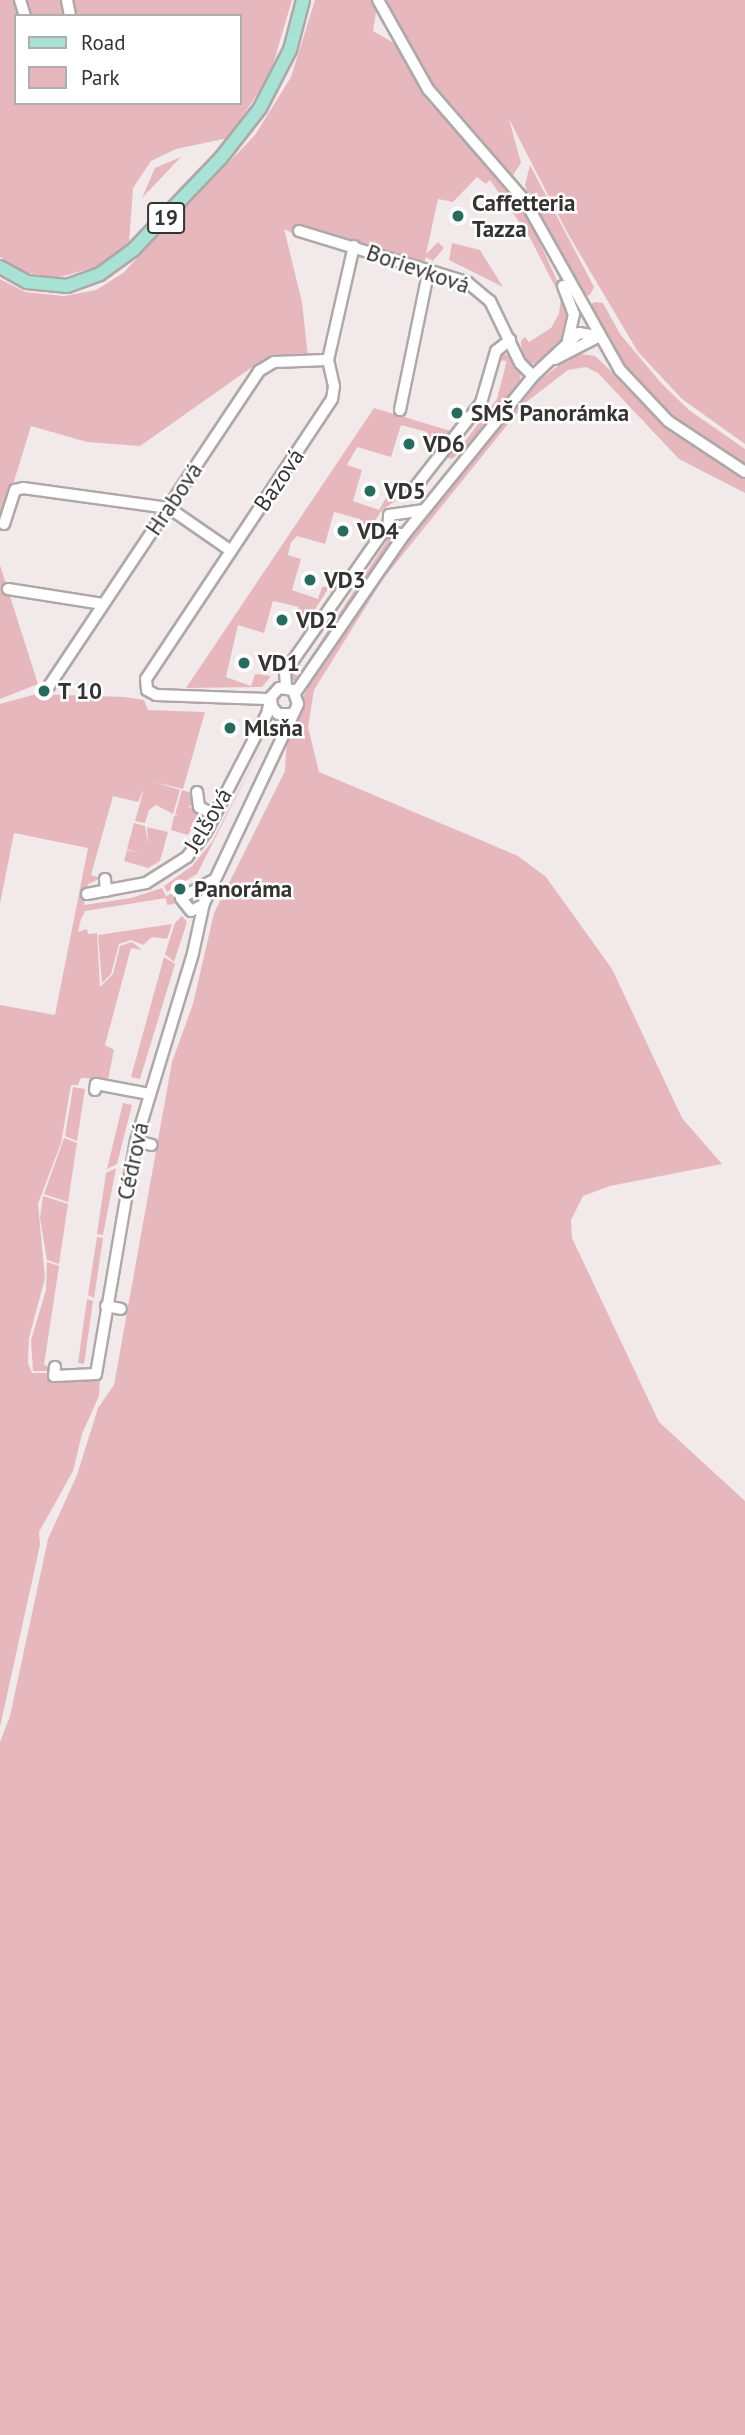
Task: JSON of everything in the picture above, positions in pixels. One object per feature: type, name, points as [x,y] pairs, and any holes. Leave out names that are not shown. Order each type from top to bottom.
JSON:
[{"type":"main road","name":"19","points":[[0,267],[27,282],[67,286],[100,274],[133,250],[221,158],[260,108],[290,50],[303,0]]},
{"type":"street","points":[[378,0],[428,89],[514,188],[547,241],[597,337],[626,378],[668,421],[745,472]]},
{"type":"street","name":"Borievková","points":[[299,231],[429,269],[482,292],[520,363],[533,376]]},
{"type":"street","points":[[547,241],[549,258],[573,309],[574,324],[566,344]]},
{"type":"street","name":"Bazová","points":[[256,696],[149,692],[148,675],[332,399],[334,386],[328,360],[354,246]]},
{"type":"street","points":[[400,410],[429,269]]},
{"type":"street","points":[[291,690],[423,510],[533,376],[582,332],[597,337]]},
{"type":"street","points":[[550,361],[597,337]]},
{"type":"street","points":[[412,491],[481,403],[496,351],[510,340]]},
{"type":"street","name":"Hrabová","points":[[49,686],[263,367],[281,361],[328,360]]},
{"type":"street","points":[[5,524],[14,494],[20,487],[169,508],[231,551]]},
{"type":"street","points":[[291,690],[285,672],[386,528],[391,513],[423,510]]},
{"type":"street","points":[[386,528],[404,535]]},
{"type":"street","points":[[8,589],[103,604]]},
{"type":"street","points":[[256,696],[275,690],[291,690]]},
{"type":"street","name":"Jelšová","points":[[87,894],[146,883],[173,869],[194,850],[262,725],[275,690]]},
{"type":"street","name":"Cédrová","points":[[55,1367],[54,1376],[96,1374],[136,1141],[149,1094],[193,953],[212,881],[284,729],[284,714],[298,704],[291,690]]},
{"type":"street","points":[[256,696],[270,701],[284,714],[262,725]]},
{"type":"street","points":[[197,792],[200,807],[215,815]]},
{"type":"street","points":[[105,879],[106,891]]},
{"type":"street","points":[[204,904],[200,911],[191,911],[181,898],[212,881]]},
{"type":"street","points":[[95,1090],[96,1084],[149,1094]]},
{"type":"street","points":[[136,1141],[152,1145]]},
{"type":"street","points":[[106,1306],[121,1309]]},
{"type":"green space","points":[[0,0],[15,0],[20,14],[14,14],[14,105],[242,105],[242,14],[73,14],[71,0],[292,0],[270,75],[228,138],[176,149],[151,161],[133,188],[129,243],[100,266],[56,278],[24,272],[0,257]]},
{"type":"green space","points":[[23,0],[63,0],[66,14],[28,14]]},
{"type":"green space","points":[[315,0],[372,0],[376,12],[373,31],[394,43],[430,99],[524,208],[570,309],[567,333],[542,362],[530,364],[522,356],[521,341],[525,337],[529,342],[551,328],[559,314],[561,298],[530,238],[490,180],[486,184],[477,177],[453,202],[438,199],[426,254],[438,242],[444,248],[433,261],[426,257],[424,263],[299,227],[296,235],[284,229],[302,302],[308,357],[255,365],[140,446],[87,442],[31,426],[0,527],[0,279],[25,292],[64,296],[96,290],[123,273],[255,135],[291,77]]},
{"type":"green space","points":[[382,0],[745,0],[745,444],[682,399],[638,352],[568,234],[509,119],[521,163],[513,175],[430,86]]},
{"type":"green space","points":[[181,157],[142,198],[155,168]]},
{"type":"green space","points":[[530,165],[594,287],[590,295],[582,296],[529,198],[525,185]]},
{"type":"green space","points":[[452,243],[480,250],[503,287],[449,260]]},
{"type":"green space","points":[[594,302],[603,303],[620,334],[662,384],[689,410],[745,449],[745,467],[685,429],[625,370],[589,307]]},
{"type":"green space","points":[[575,353],[595,356],[678,434],[745,477],[745,493],[679,459],[598,373],[586,367],[568,370],[525,403],[383,579],[314,690],[308,727],[319,772],[518,856],[546,877],[612,969],[682,1118],[722,1164],[610,1186],[583,1196],[571,1220],[572,1238],[659,1422],[745,1501],[745,2435],[0,2435],[0,1742],[10,1716],[48,1539],[77,1475],[98,1408],[114,1385],[172,1062],[193,1004],[214,913],[285,771],[287,735],[306,691],[385,568],[533,385]]},
{"type":"green space","points":[[503,354],[510,355],[521,372],[520,383],[470,443],[452,459],[447,458],[451,449],[456,453],[497,399],[506,361],[499,360]]},
{"type":"green space","points":[[374,408],[451,431],[436,450],[424,444],[427,432],[401,425],[391,457],[357,447],[347,465],[362,470],[353,501],[379,510],[386,498],[397,500],[382,510],[365,536],[357,530],[360,519],[334,512],[325,544],[297,536],[291,542],[288,555],[301,559],[292,590],[318,599],[322,587],[330,586],[305,625],[296,619],[299,607],[273,601],[264,633],[238,625],[226,677],[251,686],[255,674],[271,676],[262,687],[186,688]]},
{"type":"green space","points":[[385,536],[393,540],[304,677],[290,682],[288,671],[298,676],[387,541],[382,539]]},
{"type":"green space","points":[[0,565],[38,684],[0,699]]},
{"type":"green space","points":[[36,694],[125,697],[144,700],[148,710],[205,712],[183,789],[154,782],[180,790],[173,814],[156,805],[149,810],[145,823],[135,821],[144,789],[138,802],[113,796],[91,875],[101,878],[88,884],[84,905],[131,898],[162,888],[166,896],[175,892],[174,904],[167,905],[166,898],[85,911],[78,932],[87,929],[88,934],[97,933],[100,987],[113,974],[120,946],[132,942],[142,950],[131,948],[105,1045],[114,1050],[108,1079],[81,1078],[78,1085],[71,1085],[61,1143],[38,1204],[45,1278],[29,1338],[28,1363],[32,1373],[48,1373],[49,1380],[100,1379],[99,1396],[82,1434],[73,1471],[39,1532],[40,1545],[0,1727],[0,1005],[55,1015],[88,848],[14,833],[0,904],[0,704]]},
{"type":"green space","points":[[266,738],[197,874],[167,892],[164,886],[192,866],[212,842]]},
{"type":"green space","points":[[182,790],[192,793],[193,804],[187,808],[194,806],[201,813],[188,835],[171,830],[174,816],[179,815],[175,815]]},
{"type":"green space","points":[[134,823],[145,826],[148,843],[147,827],[168,832],[160,861],[148,868],[124,861],[127,850],[140,853],[127,849]]},
{"type":"green space","points":[[182,916],[187,922],[174,962],[165,954],[175,923]]},
{"type":"green space","points":[[172,924],[167,939],[152,937],[143,945],[131,940],[119,944],[111,974],[102,983],[98,935]]},
{"type":"green space","points":[[164,957],[175,964],[140,1079],[131,1077]]},
{"type":"green space","points":[[73,1087],[85,1089],[77,1141],[65,1136]]},
{"type":"green space","points":[[123,1103],[132,1105],[117,1164],[107,1169]]},
{"type":"green space","points":[[64,1138],[77,1143],[68,1202],[44,1194]]},
{"type":"green space","points":[[116,1168],[103,1235],[97,1234],[106,1173]]},
{"type":"green space","points":[[43,1196],[68,1204],[59,1264],[47,1260],[40,1218]]},
{"type":"green space","points":[[97,1237],[103,1238],[94,1298],[88,1295]]},
{"type":"green space","points":[[47,1262],[59,1266],[44,1365],[51,1367],[49,1371],[33,1371],[31,1340],[46,1290]]},
{"type":"green space","points":[[87,1299],[93,1301],[84,1364],[78,1363]]},
{"type":"place","name":"Caffetteria Tazza","points":[[458,216]]},
{"type":"place","name":"SMŠ Panorámka","points":[[457,413]]},
{"type":"place","name":"VD6","points":[[409,444]]},
{"type":"place","name":"VD5","points":[[370,491]]},
{"type":"place","name":"VD4","points":[[343,531]]},
{"type":"place","name":"VD3","points":[[310,580]]},
{"type":"place","name":"VD2","points":[[282,620]]},
{"type":"place","name":"VD1","points":[[244,663]]},
{"type":"place","name":"T 10","points":[[44,691]]},
{"type":"place","name":"Mlsňa","points":[[230,728]]},
{"type":"place","name":"Panoráma","points":[[180,889]]}]
